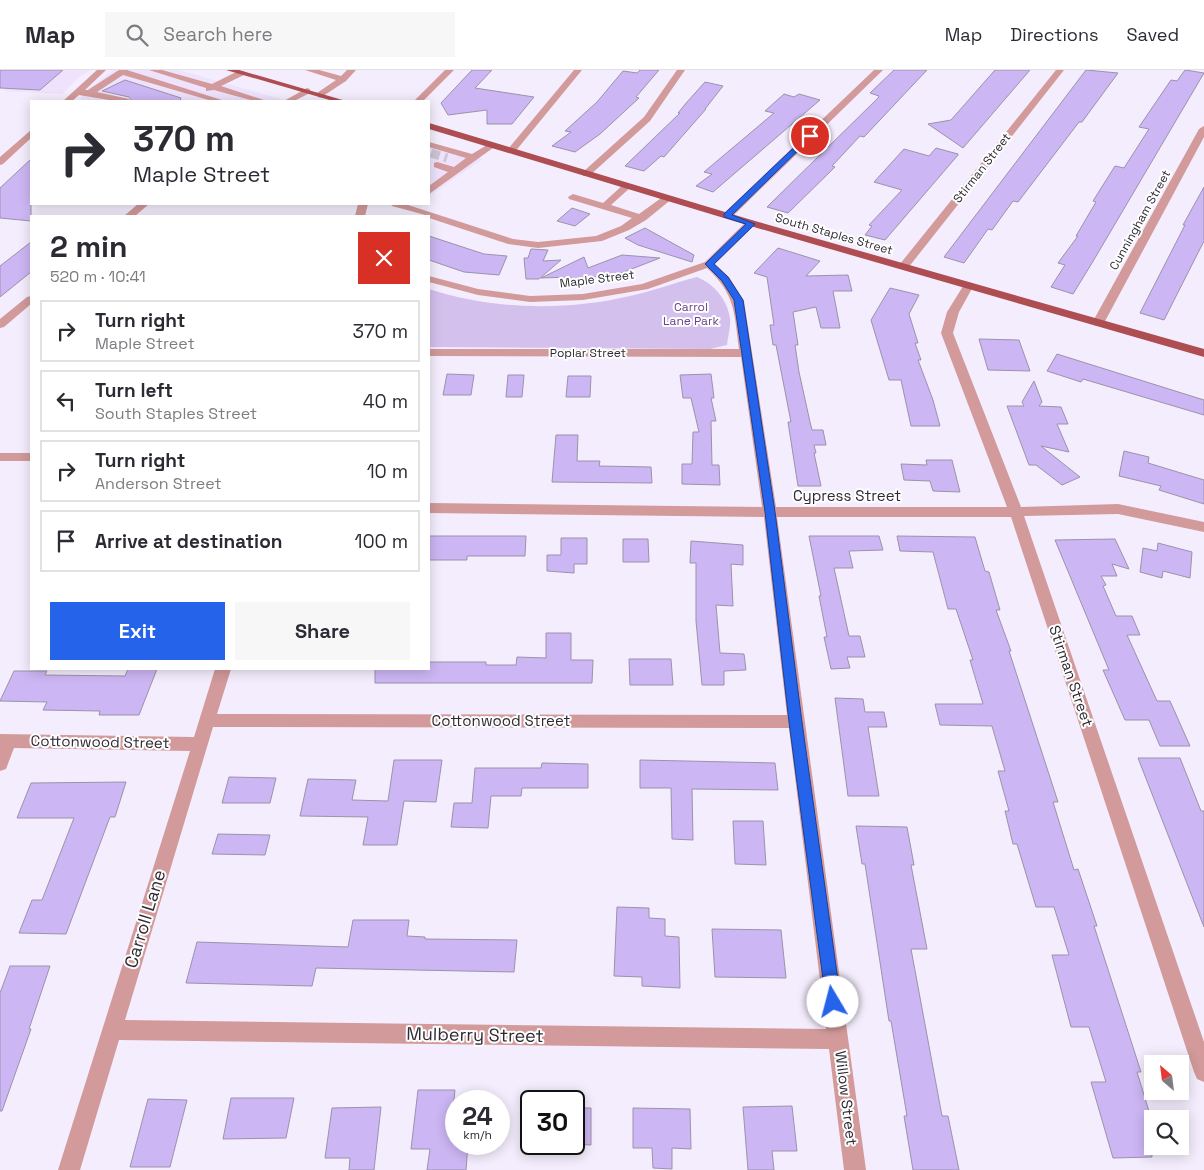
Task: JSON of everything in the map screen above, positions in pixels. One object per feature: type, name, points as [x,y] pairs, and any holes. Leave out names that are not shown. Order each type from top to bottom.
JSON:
[{"type":"main road","points":[[230,70],[325,98]]},
{"type":"main road","name":"South Staples Street","points":[[430,126],[751,224],[904,266],[1204,353]]},
{"type":"street","points":[[68,100],[102,70]]},
{"type":"street","points":[[153,70],[258,100]]},
{"type":"street","points":[[309,70],[343,79]]},
{"type":"street","points":[[325,98],[352,70]]},
{"type":"street","points":[[419,100],[450,70]]},
{"type":"street","points":[[511,151],[578,70]]},
{"type":"street","points":[[586,174],[647,119],[681,70]]},
{"type":"street","points":[[727,216],[879,70]]},
{"type":"street","name":"Stirman Street","points":[[904,266],[1060,70]]},
{"type":"street","points":[[90,93],[122,71],[218,100]]},
{"type":"street","points":[[198,94],[241,73]]},
{"type":"street","points":[[77,92],[122,100]]},
{"type":"street","points":[[290,100],[307,92]]},
{"type":"street","name":"Cunningham Street","points":[[1098,323],[1204,129]]},
{"type":"street","points":[[430,149],[449,132]]},
{"type":"street","points":[[0,162],[30,134]]},
{"type":"street","points":[[430,190],[492,145]]},
{"type":"street","points":[[430,149],[469,160]]},
{"type":"street","points":[[447,158],[469,160]]},
{"type":"street","points":[[437,165],[456,171]]},
{"type":"street","points":[[605,206],[627,186]]},
{"type":"street","points":[[573,197],[642,218]]},
{"type":"street","points":[[430,215],[512,242],[538,245],[598,239],[625,228],[642,218],[668,198]]},
{"type":"street","points":[[130,215],[143,205]]},
{"type":"street","points":[[399,205],[430,215]]},
{"type":"street","name":"Maple Street","points":[[430,278],[478,292],[530,299],[584,298],[644,287],[709,264],[751,224]]},
{"type":"street","name":"Willow Street","points":[[709,264],[725,279],[738,300],[747,352],[770,512],[855,1170]]},
{"type":"street","name":"Stirman Street","points":[[969,285],[954,312],[947,333],[1016,512],[1204,1072]]},
{"type":"street","points":[[0,325],[30,300]]},
{"type":"street","name":"Poplar Street","points":[[430,353],[747,352]]},
{"type":"street","points":[[0,456],[30,457]]},
{"type":"street","name":"Cypress Street","points":[[430,508],[770,512],[1016,512],[1118,509],[1204,527]]},
{"type":"street","name":"Carroll Lane","points":[[69,1170],[222,670]]},
{"type":"street","name":"Cottonwood Street","points":[[207,720],[796,722]]},
{"type":"street","points":[[0,764],[4,741]]},
{"type":"street","name":"Cottonwood Street","points":[[4,741],[200,744]]},
{"type":"street","name":"Mulberry Street","points":[[111,1030],[838,1039]]},
{"type":"shaded area","points":[[31,70],[91,70],[79,77],[62,94],[4,91]]},
{"type":"shaded area","points":[[114,70],[179,70],[284,100],[80,99],[89,88]]},
{"type":"shaded area","points":[[430,144],[483,159],[430,195]]},
{"type":"green space","name":"Carrol Lane Park","points":[[697,277],[703,280],[719,293],[726,305],[730,321],[727,345],[710,349],[430,347],[430,289],[478,301],[529,306],[555,306],[606,301],[647,292]]},
{"type":"building","points":[[0,70],[63,70],[40,90],[0,88]]},
{"type":"building","points":[[472,70],[492,70],[475,88],[534,97],[512,124],[487,124],[487,110],[448,115],[441,103]]},
{"type":"building","points":[[640,70],[659,70],[636,97],[639,98],[600,134],[575,152],[552,146],[571,132],[565,131],[597,102],[623,71],[637,73]]},
{"type":"building","points":[[894,70],[927,70],[864,137],[860,136],[832,166],[835,167],[788,213],[767,207],[878,98],[879,96],[870,93]]},
{"type":"building","points":[[995,70],[1030,70],[963,148],[928,124],[951,120]]},
{"type":"building","points":[[1086,70],[1118,73],[1082,122],[1079,122],[1018,202],[1013,201],[992,230],[988,229],[964,263],[944,257]]},
{"type":"building","points":[[1185,70],[1204,73],[1073,294],[1051,287],[1065,265],[1058,263],[1078,236],[1076,236],[1096,202],[1093,201],[1115,166],[1124,168],[1149,129],[1139,127],[1171,80],[1177,81]]},
{"type":"building","points":[[125,80],[181,98],[180,100],[131,100],[129,97],[102,91]]},
{"type":"building","points":[[705,82],[723,86],[706,109],[664,157],[661,156],[644,171],[625,166],[680,113],[678,113]]},
{"type":"building","points":[[784,94],[794,97],[799,94],[820,100],[713,192],[696,186],[712,174],[704,172],[774,113],[765,111]]},
{"type":"building","points":[[936,148],[958,155],[885,240],[865,235],[872,226],[869,225],[902,190],[874,182],[904,149],[929,156]]},
{"type":"building","points":[[30,160],[30,221],[0,218],[0,188]]},
{"type":"building","points":[[1204,187],[1204,241],[1164,320],[1140,313],[1185,225],[1183,225]]},
{"type":"building","points":[[572,208],[590,214],[575,226],[557,221]]},
{"type":"building","points":[[645,228],[694,255],[692,262],[638,245],[625,238]]},
{"type":"building","points":[[430,236],[484,254],[507,256],[499,275],[464,272],[430,260]]},
{"type":"building","points":[[30,243],[30,273],[0,297],[0,266]]},
{"type":"building","points":[[778,248],[820,261],[806,276],[848,275],[852,291],[833,291],[840,328],[821,328],[816,307],[793,312],[798,345],[795,345],[799,372],[810,422],[812,430],[823,430],[826,445],[814,445],[821,486],[798,486],[788,422],[791,422],[776,345],[773,345],[770,325],[774,325],[767,277],[754,273]]},
{"type":"building","points":[[531,249],[548,250],[543,261],[561,260],[539,279],[526,279],[524,258],[528,258]]},
{"type":"building","points":[[622,255],[660,258],[616,275],[571,279],[571,277],[541,278],[584,257],[588,268]]},
{"type":"building","points":[[890,288],[919,295],[909,314],[918,343],[915,343],[921,360],[918,360],[933,400],[940,426],[911,426],[901,380],[889,380],[871,320]]},
{"type":"building","points":[[979,339],[1019,340],[1030,371],[988,370]]},
{"type":"building","points":[[1057,354],[1204,400],[1204,415],[1083,379],[1081,382],[1047,371]]},
{"type":"building","points":[[447,374],[474,375],[471,395],[443,395]]},
{"type":"building","points":[[711,374],[714,398],[711,398],[716,421],[711,421],[712,465],[719,465],[720,485],[682,484],[682,464],[692,464],[693,432],[699,432],[691,398],[683,398],[680,375]]},
{"type":"building","points":[[508,375],[524,375],[522,397],[506,397]]},
{"type":"building","points":[[568,376],[591,376],[590,397],[566,397]]},
{"type":"building","points":[[1034,381],[1042,402],[1039,406],[1061,407],[1068,424],[1057,424],[1069,452],[1041,446],[1080,477],[1062,485],[1036,465],[1029,465],[1007,406],[1024,406],[1022,402]]},
{"type":"building","points":[[556,435],[578,435],[577,461],[600,461],[599,466],[651,467],[652,483],[552,482]]},
{"type":"building","points":[[1124,451],[1149,457],[1148,463],[1204,480],[1204,504],[1159,490],[1161,486],[1119,476]]},
{"type":"building","points":[[926,460],[952,460],[960,492],[933,491],[930,481],[904,480],[901,464],[927,465]]},
{"type":"building","points":[[430,536],[526,536],[525,556],[467,556],[467,560],[430,560]]},
{"type":"building","points":[[809,536],[879,536],[883,550],[849,551],[853,568],[834,568],[849,636],[860,636],[865,657],[847,657],[850,668],[831,669],[824,637],[827,637],[819,596],[821,596]]},
{"type":"building","points":[[897,536],[975,537],[985,571],[989,572],[1000,610],[996,610],[1011,651],[1009,651],[1058,802],[1053,802],[1074,870],[1078,869],[1097,926],[1094,926],[1141,1072],[1137,1072],[1144,1100],[1149,1110],[1144,1110],[1144,1155],[1152,1155],[1152,1157],[1113,1158],[1091,1082],[1106,1082],[1089,1027],[1071,1027],[1052,955],[1069,955],[1054,907],[1036,907],[1017,844],[1013,844],[1005,811],[1009,811],[998,771],[1005,771],[992,726],[940,725],[935,704],[983,704],[970,660],[973,660],[956,609],[948,609],[933,552],[900,551]]},
{"type":"building","points":[[561,538],[587,538],[587,564],[574,564],[574,573],[547,571],[547,555],[561,555]]},
{"type":"building","points":[[623,539],[648,539],[649,562],[623,562]]},
{"type":"building","points":[[1115,539],[1129,569],[1112,564],[1117,576],[1101,576],[1106,585],[1103,586],[1116,616],[1132,616],[1140,635],[1127,635],[1157,701],[1170,701],[1190,746],[1160,746],[1149,720],[1125,720],[1103,670],[1109,670],[1055,540]]},
{"type":"building","points":[[691,541],[743,545],[743,565],[731,564],[733,606],[716,605],[720,653],[744,654],[746,670],[724,671],[724,685],[702,685],[696,621],[696,563],[690,563]]},
{"type":"building","points":[[1158,543],[1192,552],[1190,578],[1163,571],[1162,578],[1140,572],[1143,548],[1157,551]]},
{"type":"building","points":[[546,633],[571,633],[571,660],[593,660],[592,683],[375,683],[375,670],[430,670],[430,662],[486,662],[486,665],[516,665],[517,657],[546,658]]},
{"type":"building","points":[[629,659],[671,659],[673,685],[630,685]]},
{"type":"building","points":[[128,670],[157,670],[139,715],[99,715],[100,711],[43,710],[47,702],[0,701],[14,671],[47,671],[45,675],[125,676]]},
{"type":"building","points":[[835,698],[863,699],[865,712],[884,712],[887,727],[868,727],[879,796],[848,796]]},
{"type":"building","points":[[1138,758],[1180,758],[1201,811],[1204,811],[1204,927]]},
{"type":"building","points":[[394,760],[442,760],[436,802],[404,801],[397,845],[363,845],[368,817],[300,816],[308,779],[356,780],[352,800],[388,801]]},
{"type":"building","points":[[640,760],[775,763],[778,790],[692,789],[693,840],[672,839],[671,788],[640,788]]},
{"type":"building","points":[[542,763],[588,764],[588,788],[522,788],[521,796],[491,796],[488,828],[451,827],[454,803],[472,803],[475,768],[541,768]]},
{"type":"building","points":[[229,777],[276,778],[270,803],[222,803]]},
{"type":"building","points":[[126,782],[115,817],[110,817],[66,934],[19,933],[32,900],[42,900],[74,818],[17,818],[31,783]]},
{"type":"building","points":[[733,821],[763,821],[766,865],[735,864]]},
{"type":"building","points":[[856,826],[907,827],[914,865],[911,865],[927,949],[911,949],[942,1116],[948,1116],[959,1170],[913,1170],[904,1116],[907,1116],[891,1021],[889,1021],[865,864],[862,864]]},
{"type":"building","points":[[218,834],[270,835],[265,855],[212,854]]},
{"type":"building","points":[[617,907],[649,908],[649,918],[665,919],[665,936],[679,937],[680,988],[642,986],[642,977],[614,976]]},
{"type":"building","points":[[353,920],[409,920],[407,936],[425,937],[425,939],[517,940],[514,972],[316,968],[312,986],[186,983],[197,942],[348,947]]},
{"type":"building","points":[[712,929],[781,930],[786,978],[715,977]]},
{"type":"building","points":[[10,966],[50,966],[29,1029],[31,1029],[2,1111],[0,1111],[0,993]]},
{"type":"building","points":[[418,1090],[445,1090],[445,1155],[467,1155],[466,1170],[427,1170],[430,1149],[411,1149]]},
{"type":"building","points":[[231,1098],[294,1098],[286,1138],[223,1139]]},
{"type":"building","points":[[148,1099],[187,1100],[170,1167],[130,1167]]},
{"type":"building","points":[[792,1106],[797,1151],[772,1151],[774,1170],[748,1170],[743,1107]]},
{"type":"building","points":[[381,1107],[374,1170],[349,1170],[350,1158],[325,1158],[332,1108]]},
{"type":"building","points":[[585,1108],[591,1108],[591,1145],[585,1145]]},
{"type":"building","points":[[633,1108],[690,1109],[691,1149],[672,1148],[672,1169],[653,1168],[652,1148],[633,1148]]},
{"type":"tunnel","points":[[431,153],[447,158]]},
{"type":"route","points":[[810,136],[727,216],[751,224],[709,264],[725,279],[738,300],[747,352],[770,512],[833,1002]]}]
